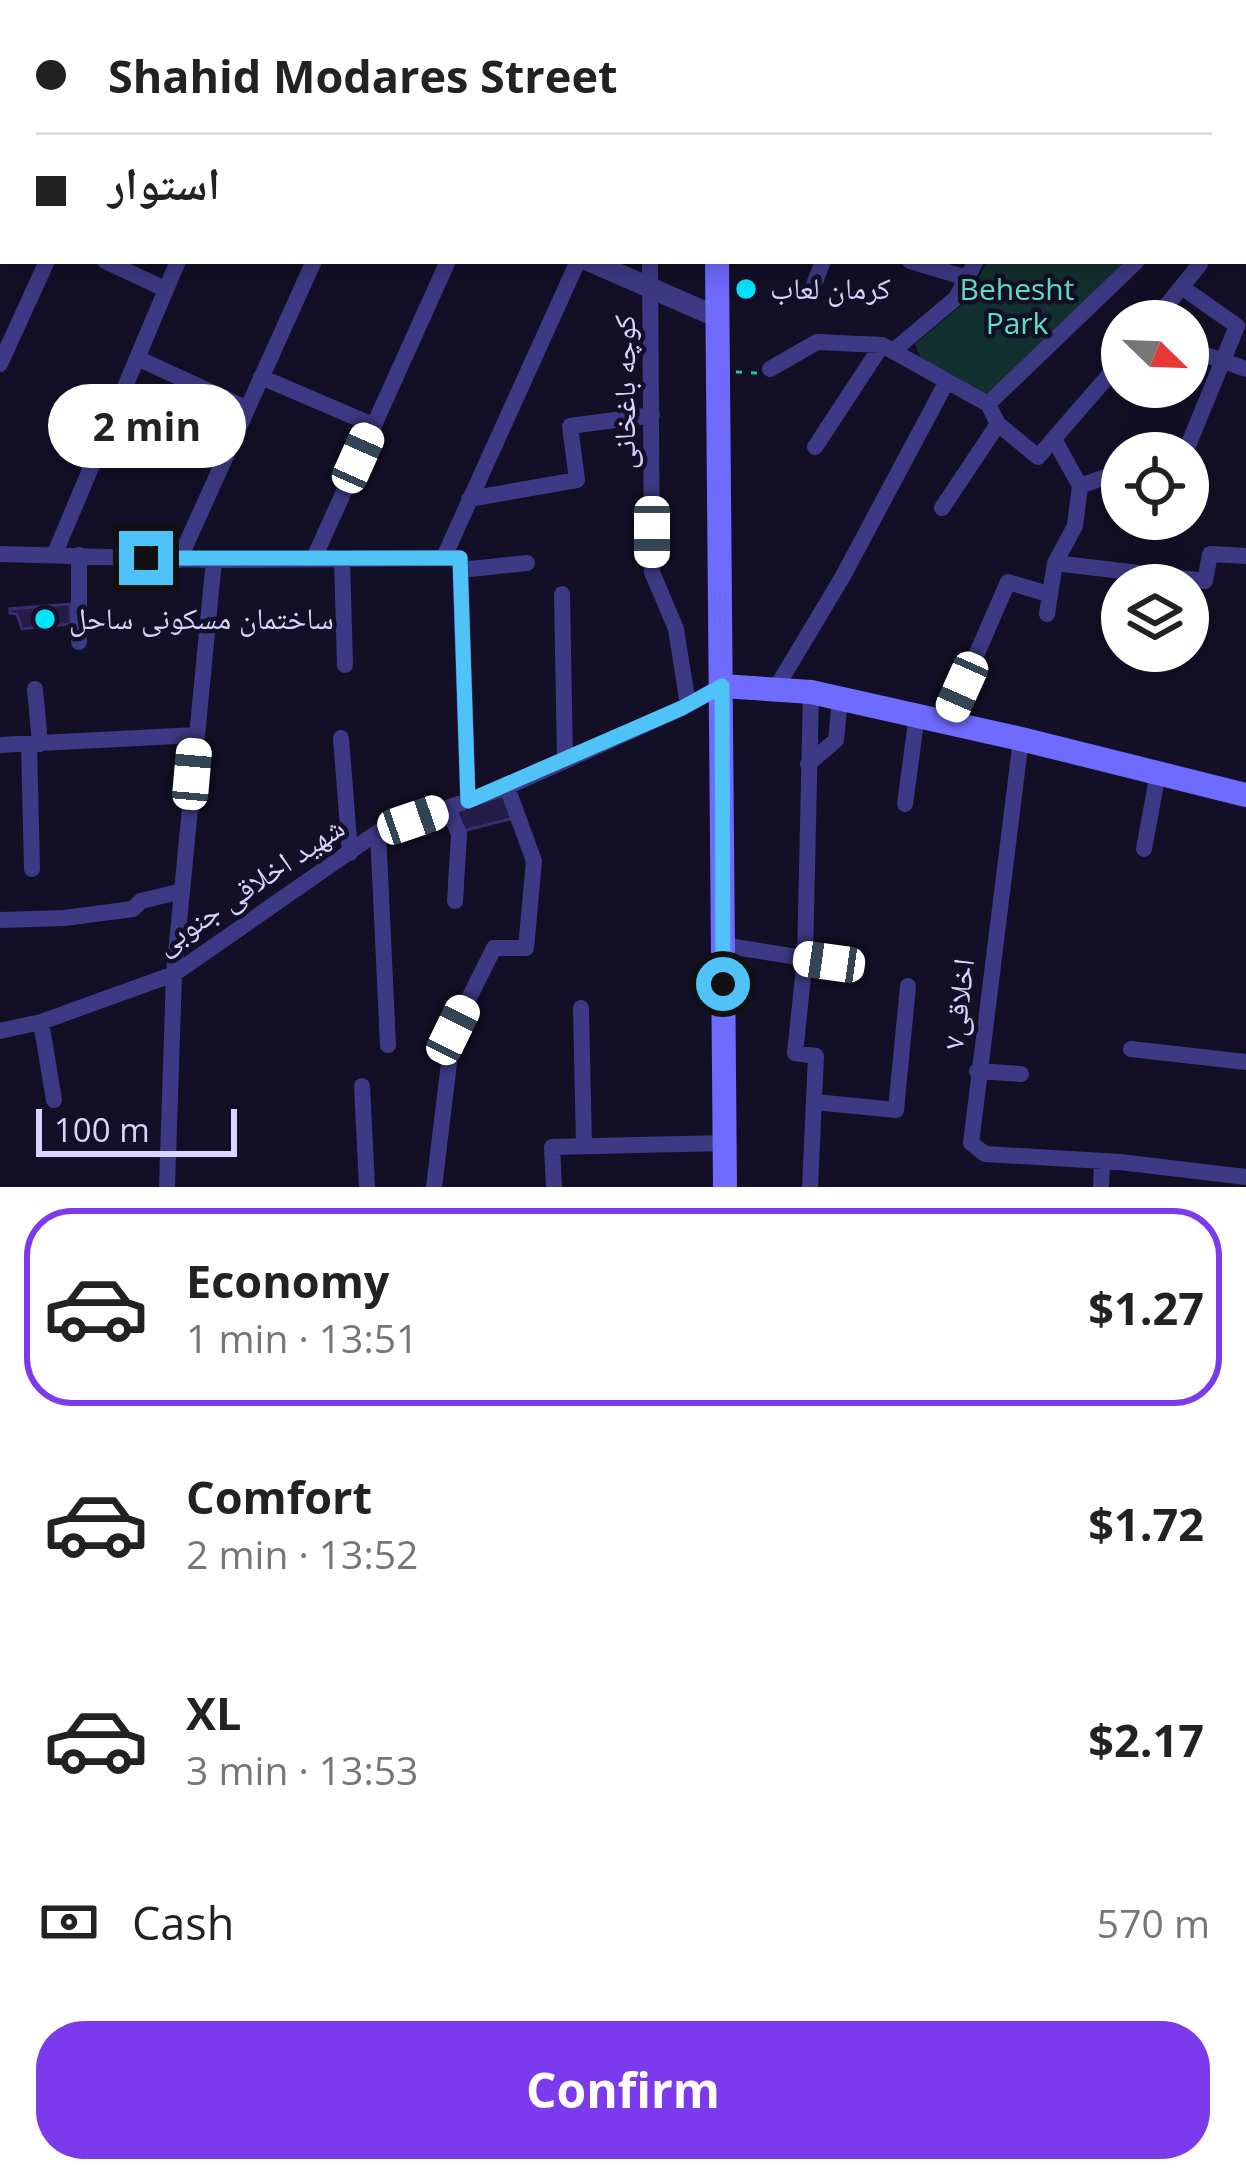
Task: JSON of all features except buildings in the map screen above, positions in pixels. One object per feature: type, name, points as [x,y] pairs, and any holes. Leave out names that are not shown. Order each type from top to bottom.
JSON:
[{"type":"main road","points":[[717,264],[725,1187]]},
{"type":"main road","points":[[722,686],[840,698],[1246,795]]},
{"type":"street","points":[[0,364],[45,264]]},
{"type":"street","points":[[111,264],[165,289]]},
{"type":"street","points":[[56,554],[177,264]]},
{"type":"street","points":[[179,560],[313,264]]},
{"type":"street","points":[[314,558],[447,264]]},
{"type":"street","points":[[468,801],[455,562],[469,499],[577,264]]},
{"type":"street","points":[[595,264],[718,317]]},
{"type":"street","name":"کوچه باغخانی","points":[[650,264],[652,572],[676,628],[688,705]]},
{"type":"street","points":[[810,295],[822,264]]},
{"type":"street","points":[[814,447],[888,348],[956,298],[972,269],[933,264]]},
{"type":"street","points":[[988,404],[1134,264]]},
{"type":"street","points":[[1172,300],[1200,264]]},
{"type":"street","points":[[1183,288],[1237,326],[1194,432]]},
{"type":"street","points":[[770,370],[817,342],[888,348],[988,404],[998,424],[1038,458],[1101,385]]},
{"type":"street","points":[[137,358],[246,408]]},
{"type":"street","points":[[1209,358],[1246,369]]},
{"type":"street","points":[[261,376],[373,425]]},
{"type":"street","points":[[776,688],[844,576],[946,383]]},
{"type":"street","points":[[469,499],[577,480],[570,426],[652,415]]},
{"type":"street","points":[[942,508],[998,424]]},
{"type":"street","points":[[1046,614],[1055,563],[1075,526],[1080,485],[1054,440]]},
{"type":"street","points":[[1080,485],[1101,478]]},
{"type":"street","points":[[0,554],[527,563]]},
{"type":"street","points":[[1055,563],[1205,581],[1210,554],[1246,556]]},
{"type":"street","points":[[79,555],[79,642]]},
{"type":"street","points":[[342,559],[344,664]]},
{"type":"street","points":[[148,1187],[167,1184],[174,974],[214,560]]},
{"type":"street","points":[[947,722],[1008,582],[1048,594]]},
{"type":"street","points":[[562,594],[565,759]]},
{"type":"street","name":"شهید اخلاقی جنوبی","points":[[0,1031],[41,1022],[174,974],[378,832],[507,787],[722,686]]},
{"type":"street","points":[[32,869],[34,689]]},
{"type":"street","points":[[810,1187],[816,1056],[795,1053],[805,958],[811,692]]},
{"type":"street","points":[[808,764],[836,740],[840,698]]},
{"type":"street","points":[[905,804],[917,715]]},
{"type":"street","points":[[0,745],[196,735]]},
{"type":"street","points":[[340,738],[350,854]]},
{"type":"street","name":"اخلاقی۷","points":[[1021,739],[971,1143],[977,1150],[1102,1162]]},
{"type":"street","points":[[1144,849],[1158,773]]},
{"type":"street","points":[[434,1187],[453,1030],[494,948],[526,948],[535,861],[507,787]]},
{"type":"street","points":[[448,808],[458,834],[455,902]]},
{"type":"street","points":[[378,832],[388,1045]]},
{"type":"street","points":[[0,920],[133,909],[141,901],[182,891]]},
{"type":"street","points":[[722,944],[854,966]]},
{"type":"street","points":[[815,1102],[896,1110],[908,986]]},
{"type":"street","points":[[581,1008],[584,1147]]},
{"type":"street","points":[[41,1022],[54,1100]]},
{"type":"street","points":[[1131,1049],[1246,1062]]},
{"type":"street","points":[[977,1071],[1021,1074]]},
{"type":"street","points":[[362,1086],[367,1187]]},
{"type":"street","points":[[554,1187],[551,1147],[724,1143]]},
{"type":"street","points":[[1101,1187],[1102,1162],[1246,1177]]},
{"type":"path","points":[[719,372],[770,370]]},
{"type":"green space","name":"Behesht Park","points":[[986,264],[1123,264],[985,400],[964,381],[921,359],[915,344],[963,304]]},
{"type":"place","name":"کرمان لعاب","points":[[746,289]]},
{"type":"place","name":"ساختمان مسکونی ساحل","points":[[45,619]]},
{"type":"route","points":[[146,558],[460,558],[468,801],[722,686],[723,984]]}]
